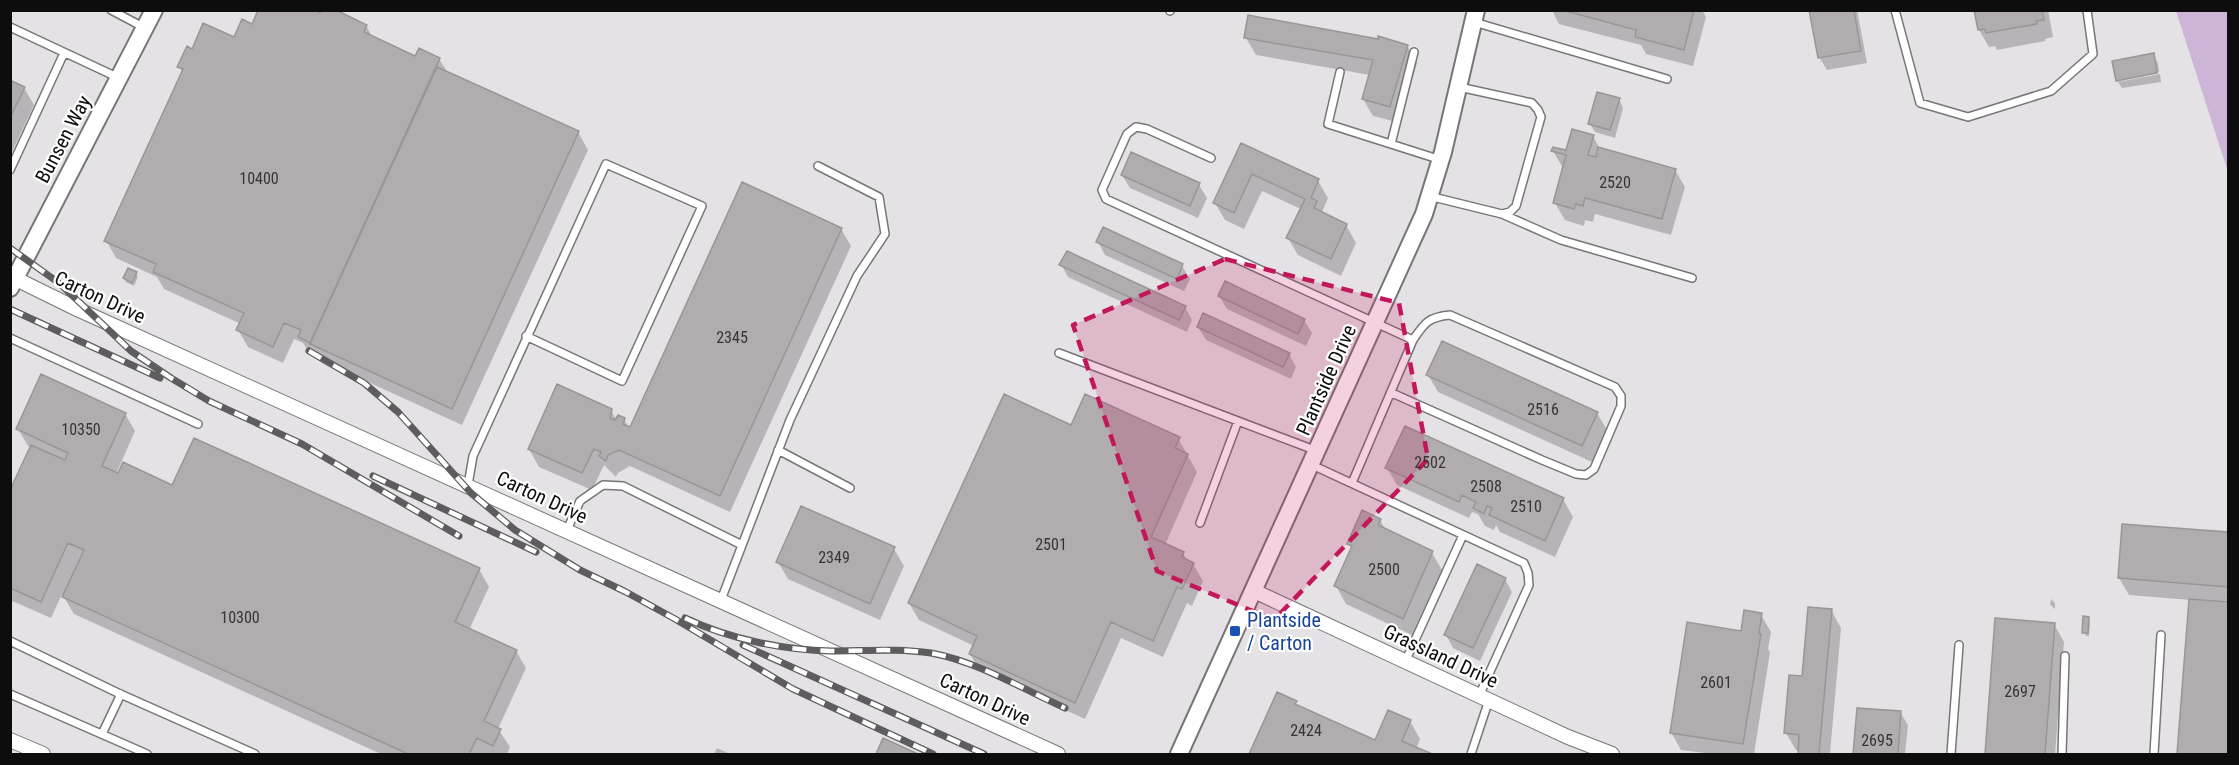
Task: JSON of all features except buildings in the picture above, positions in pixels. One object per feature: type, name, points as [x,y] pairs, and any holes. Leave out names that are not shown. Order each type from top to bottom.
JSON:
[{"type":"street","name":"Bunsen Way","points":[[12,280],[154,10]]},
{"type":"street","name":"Plantside Drive","points":[[1179,754],[1424,214],[1441,160],[1475,16]]},
{"type":"street","name":"Carton Drive","points":[[12,280],[1058,754]]},
{"type":"street","name":"Grassland Drive","points":[[1254,591],[1582,746],[1612,754]]},
{"type":"street","points":[[10,740],[43,754]]},
{"type":"lane","points":[[111,10],[145,28]]},
{"type":"lane","points":[[1894,10],[1920,103],[1968,117],[2051,91],[2094,54],[2087,10]]},
{"type":"lane","points":[[1475,16],[1667,79]]},
{"type":"lane","points":[[10,27],[119,78]]},
{"type":"lane","points":[[10,170],[64,52]]},
{"type":"lane","points":[[1391,144],[1414,52]]},
{"type":"lane","points":[[1340,72],[1328,124],[1441,160]]},
{"type":"lane","points":[[1459,87],[1532,103],[1541,117],[1516,206],[1510,212],[1502,213]]},
{"type":"lane","points":[[1210,158],[1147,129],[1136,127],[1127,134],[1102,190],[1106,199],[1413,340]]},
{"type":"lane","points":[[468,485],[473,456],[526,336],[606,164],[702,206],[622,381],[526,336]]},
{"type":"lane","points":[[721,600],[790,420],[857,276],[885,234],[879,197],[818,166]]},
{"type":"lane","points":[[1429,196],[1502,213],[1561,240],[1692,278]]},
{"type":"lane","points":[[1352,483],[1413,340],[1423,325],[1435,317],[1450,315],[1615,387],[1621,396],[1621,406],[1594,469],[1586,475],[1576,474],[1542,460],[1392,393]]},
{"type":"lane","points":[[10,338],[198,424]]},
{"type":"lane","points":[[1059,353],[1238,421],[1314,458],[1352,483],[1524,563],[1528,573],[1528,585],[1484,698],[1471,754]]},
{"type":"lane","points":[[1200,523],[1238,421]]},
{"type":"lane","points":[[778,450],[850,488]]},
{"type":"lane","points":[[567,530],[580,501],[603,485],[613,485],[623,486],[742,545]]},
{"type":"lane","points":[[1405,662],[1463,535]]},
{"type":"lane","points":[[2154,754],[2161,635]]},
{"type":"lane","points":[[10,640],[121,694],[255,754]]},
{"type":"lane","points":[[1951,754],[1959,645]]},
{"type":"lane","points":[[2062,754],[2065,656]]},
{"type":"lane","points":[[10,694],[147,754]]},
{"type":"lane","points":[[102,734],[121,694]]},
{"type":"highlighted area","points":[[1225,259],[1399,303],[1428,459],[1274,620],[1157,571],[1073,325]]},
{"type":"shaded area","points":[[2176,11],[2228,11],[2228,172]]},
{"type":"railway","points":[[10,248],[59,283],[131,351],[171,378],[209,401],[302,444],[459,536]]},
{"type":"railway","points":[[10,309],[160,378]]},
{"type":"railway","points":[[309,351],[364,383],[398,412],[471,493],[515,530],[580,570],[675,619],[793,689],[933,754]]},
{"type":"railway","points":[[373,476],[536,552]]},
{"type":"railway","points":[[685,618],[720,632],[775,646],[831,651],[906,651],[948,657],[999,676],[1065,708]]},
{"type":"railway","points":[[743,645],[984,754]]},
{"type":"place","name":"Plantside / Carton","points":[[1235,631]]}]
